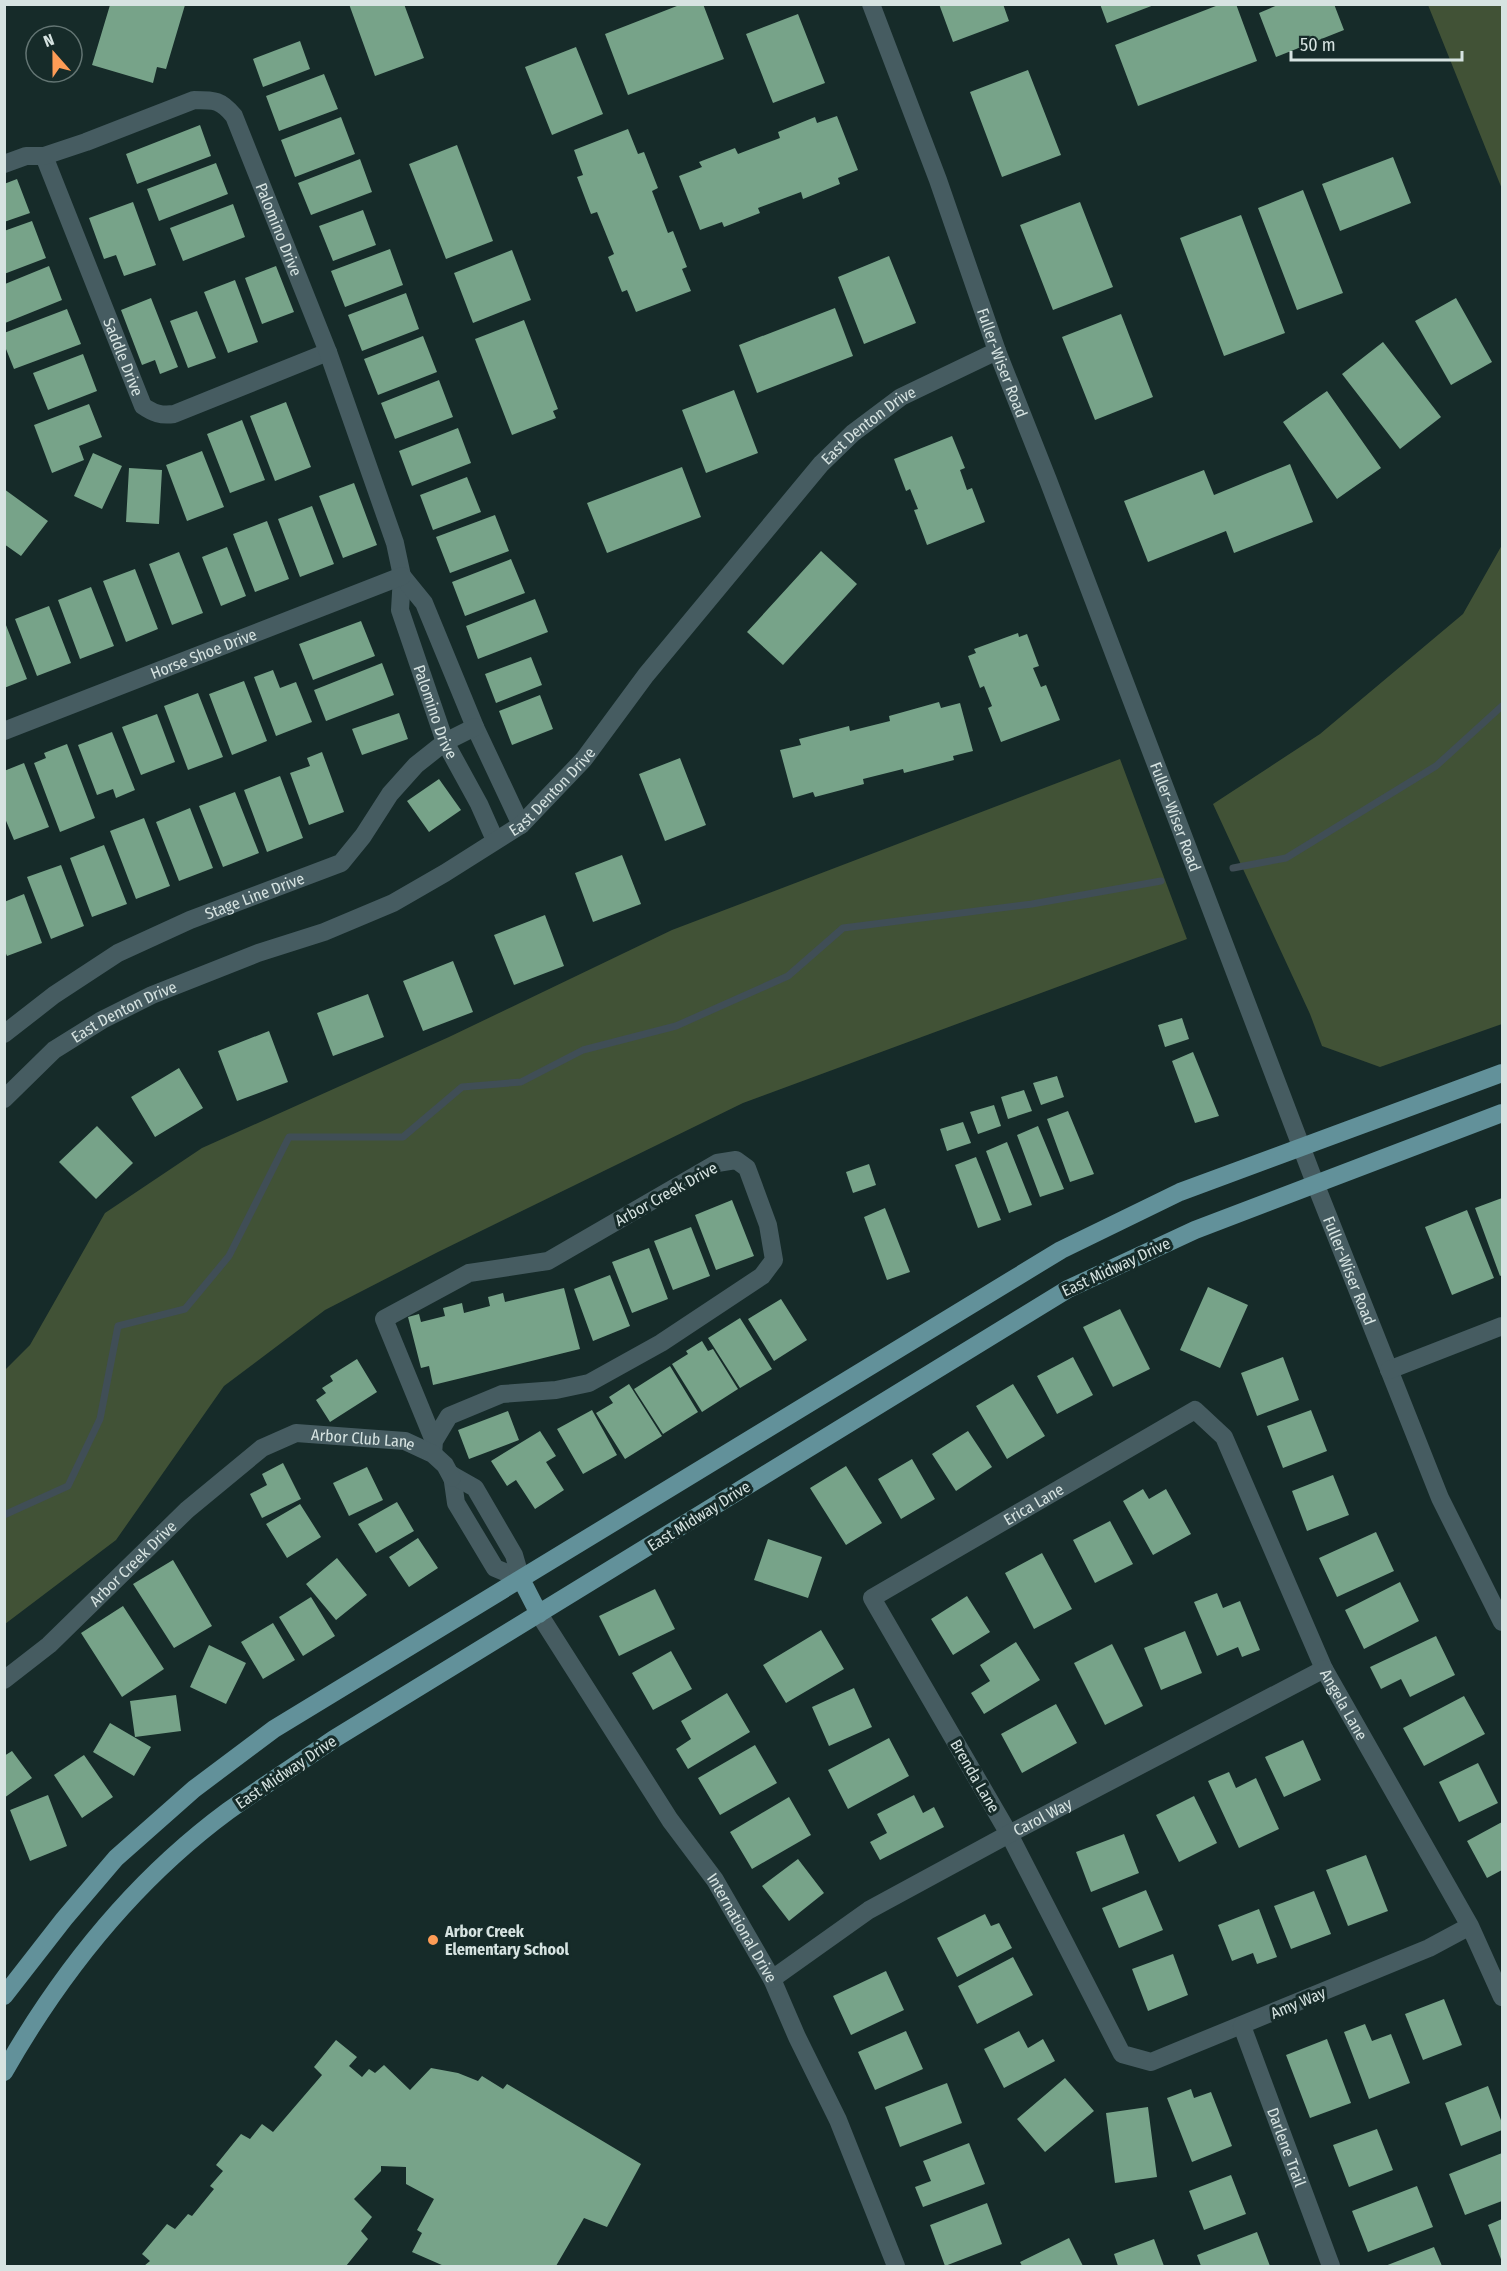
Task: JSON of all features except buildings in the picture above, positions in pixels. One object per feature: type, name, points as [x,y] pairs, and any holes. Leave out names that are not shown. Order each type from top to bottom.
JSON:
[{"type":"main road","points":[[4,1996],[64,1919],[116,1858],[194,1789],[274,1729],[1061,1250],[1179,1192],[1503,1073]]},
{"type":"main road","name":"East Midway Drive","points":[[4,2072],[30,2027],[101,1930],[179,1853],[227,1812],[334,1739],[1068,1289],[1195,1230],[1503,1113]]},
{"type":"main road","points":[[521,1579],[539,1614]]},
{"type":"street","name":"Fuller-Wiser Road","points":[[872,4],[938,180],[997,351],[1315,1183],[1440,1498],[1503,1622]]},
{"type":"street","name":"Palomino Drive","points":[[4,164],[26,156],[44,156],[86,142],[194,100],[213,100],[225,105],[234,116],[328,352],[395,543],[402,576],[400,610],[445,742],[479,804],[495,840]]},
{"type":"street","name":"Saddle Drive","points":[[44,156],[143,406],[165,416],[174,414],[328,352]]},
{"type":"street","name":"East Denton Drive","points":[[4,1099],[54,1050],[102,1020],[152,995],[248,957],[324,932],[393,903],[446,873],[521,825],[584,759],[646,675],[829,456],[853,433],[901,397],[997,351]]},
{"type":"street","name":"Palomino Drive","points":[[402,576],[424,603],[475,727],[521,825]]},
{"type":"street","name":"Horse Shoe Drive","points":[[4,731],[402,576]]},
{"type":"street","name":"Stage Line Drive","points":[[4,1034],[54,995],[118,953],[190,920],[340,863],[363,836],[390,794],[416,765],[445,742],[475,727]]},
{"type":"street","name":"Arbor Creek Drive","points":[[736,1160],[747,1168],[768,1225],[774,1260],[762,1276],[661,1343],[589,1383],[556,1390],[502,1394],[449,1416],[433,1448],[384,1319],[469,1273],[548,1261],[717,1163],[736,1160]]},
{"type":"street","points":[[1389,1370],[1503,1326]]},
{"type":"street","name":"Erica Lane","points":[[872,1598],[1195,1410]]},
{"type":"street","name":"Angela Lane","points":[[1195,1410],[1224,1437],[1324,1669],[1470,1926],[1503,1997]]},
{"type":"street","name":"Arbor Club Lane","points":[[262,1448],[296,1433],[405,1441],[433,1448],[452,1478],[452,1475],[475,1488],[514,1555],[521,1579]]},
{"type":"street","name":"Arbor Creek Drive","points":[[4,1680],[49,1645],[187,1510],[262,1448]]},
{"type":"street","name":"Brenda Lane","points":[[872,1598],[1009,1834],[1122,2054]]},
{"type":"street","name":"International Drive","points":[[539,1614],[670,1820],[715,1881],[772,1979],[797,2037],[838,2120],[896,2266]]},
{"type":"street","name":"Carol Way","points":[[772,1979],[868,1910],[1324,1669]]},
{"type":"street","name":"Amy Way","points":[[1122,2054],[1151,2062],[1428,1948],[1470,1926]]},
{"type":"street","name":"Darlene Trail","points":[[1242,2026],[1331,2266]]},
{"type":"green space","points":[[1428,5],[1502,5],[1502,189]]},
{"type":"green space","points":[[1502,545],[1502,1024],[1380,1067],[1322,1046],[1310,1014],[1213,804],[1320,734],[1463,614]]},
{"type":"green space","points":[[1120,759],[1187,939],[743,1103],[438,1252],[325,1310],[224,1386],[116,1540],[5,1624],[5,1370],[30,1345],[105,1213],[202,1148],[449,1037],[672,930]]},
{"type":"waterway","points":[[1233,868],[1286,858],[1436,766],[1502,706]]},
{"type":"waterway","points":[[4,1515],[68,1486],[100,1419],[118,1326],[185,1309],[229,1256],[289,1137],[403,1137],[462,1087],[521,1082],[583,1050],[676,1026],[788,976],[843,928],[1032,904],[1161,881]]},
{"type":"place","name":"Arbor Creek Elementary School","points":[[433,1940]]}]
